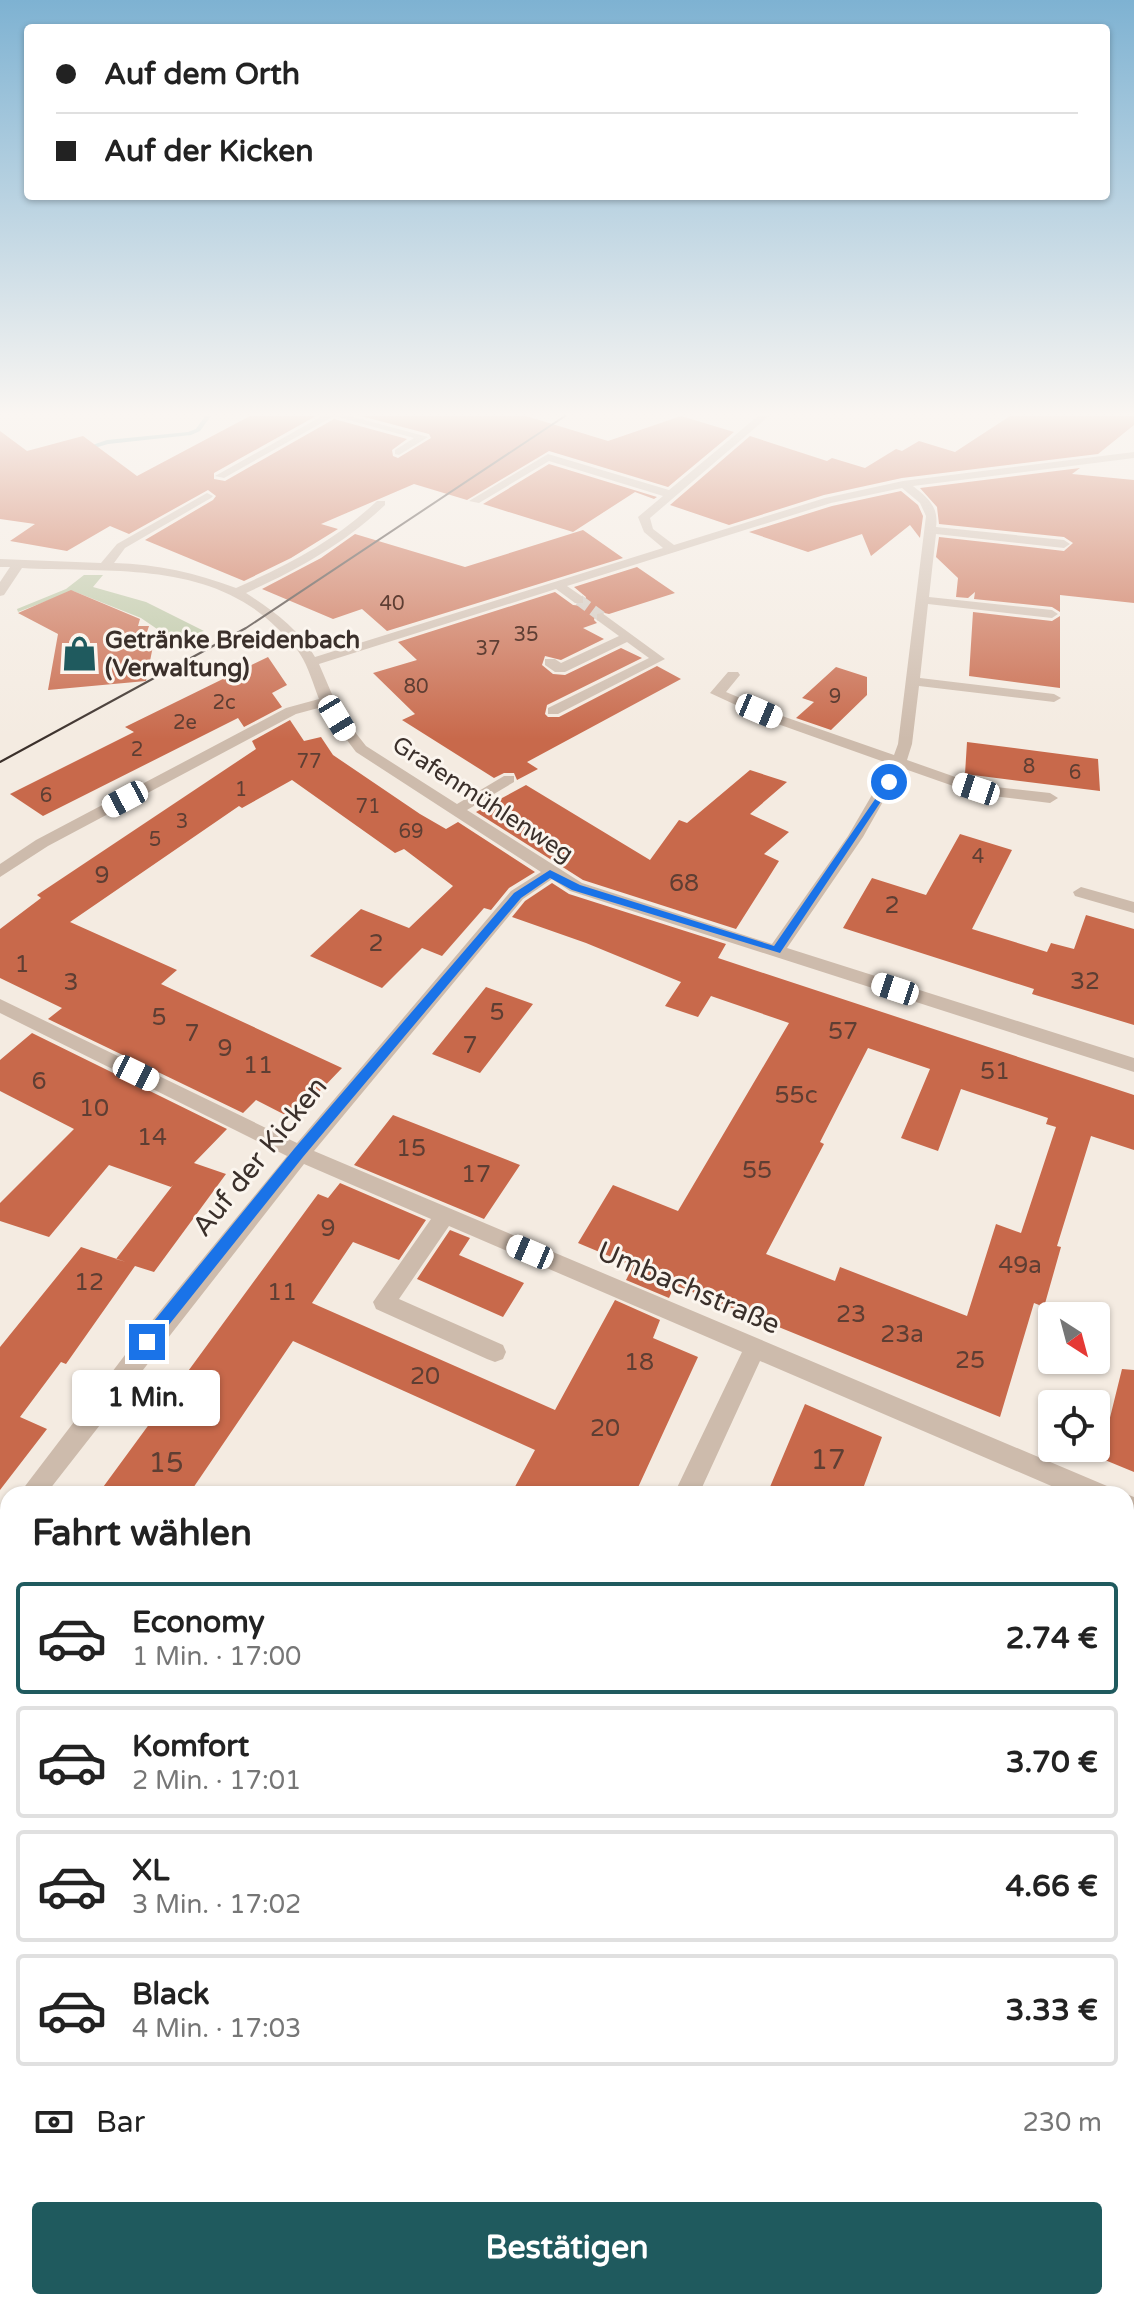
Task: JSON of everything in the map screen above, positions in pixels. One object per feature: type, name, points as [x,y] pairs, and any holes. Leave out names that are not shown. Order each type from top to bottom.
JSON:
[{"type":"street","points":[[105,566],[121,546],[159,524]]},
{"type":"street","points":[[235,593],[275,574],[357,524]]},
{"type":"street","points":[[644,524],[672,549]]},
{"type":"street","points":[[312,662],[753,524]]},
{"type":"street","points":[[776,951],[855,837],[898,763],[905,744],[931,524]]},
{"type":"street","points":[[931,530],[1064,544]]},
{"type":"street","name":"Grafenmühlenweg","points":[[0,563],[174,570],[197,576],[235,593],[292,635],[312,662],[327,701],[347,735],[361,749],[576,887],[1134,1065]]},
{"type":"street","points":[[0,592],[18,564]]},
{"type":"street","points":[[558,585],[579,600]]},
{"type":"street","points":[[923,600],[1052,614]]},
{"type":"street","points":[[553,711],[658,659],[602,617]]},
{"type":"street","points":[[550,662],[560,669],[628,636]]},
{"type":"street","points":[[733,675],[717,693],[898,763],[976,789],[1050,798]]},
{"type":"street","points":[[913,681],[1054,698]]},
{"type":"street","points":[[0,872],[42,843],[277,718],[307,705],[327,701]]},
{"type":"street","points":[[455,811],[509,779]]},
{"type":"street","name":"Auf der Kicken","points":[[37,1486],[128,1365],[299,1153],[517,895],[550,873]]},
{"type":"street","points":[[1081,892],[1134,908]]},
{"type":"street","name":"Umbachstraße","points":[[0,1005],[299,1153],[1079,1486]]},
{"type":"street","points":[[445,1216],[384,1302],[495,1352]]},
{"type":"street","points":[[690,1486],[755,1348]]},
{"type":"green space","points":[[84,575],[103,575],[93,587],[146,602],[204,631],[179,644],[141,618],[73,591],[18,612],[17,609],[66,589]]},
{"type":"building","points":[[35,524],[147,524],[129,534],[110,526],[67,551],[10,541]]},
{"type":"building","points":[[173,524],[321,524],[338,529],[291,558],[244,581],[145,540]]},
{"type":"building","points":[[547,524],[586,524],[573,532]]},
{"type":"building","points":[[775,524],[922,524],[920,538],[910,525],[871,556],[862,534],[808,552],[749,532]]},
{"type":"building","points":[[939,524],[1134,524],[1134,603],[1060,595],[1060,612],[1052,607],[974,599],[975,592],[968,598],[956,597],[958,578],[936,557],[939,537],[1064,551],[1073,543],[1064,537]]},
{"type":"building","points":[[583,530],[623,558],[387,631],[362,609],[333,619],[262,589],[321,558],[355,534],[465,567]]},
{"type":"building","points":[[637,567],[675,593],[609,614],[596,611],[594,620],[597,623],[583,628],[604,639],[561,660],[545,656],[542,665],[553,674],[565,675],[621,648],[642,658],[547,705],[545,714],[559,717],[657,666],[681,679],[527,762],[538,769],[517,780],[514,773],[504,773],[494,778],[402,720],[415,714],[373,673],[417,660],[398,642],[555,592],[573,605],[583,606],[586,597],[574,587]]},
{"type":"building","points":[[71,590],[140,619],[138,626],[149,626],[144,641],[154,641],[146,681],[48,690],[58,634],[18,613]]},
{"type":"building","points":[[973,612],[1052,621],[1060,616],[1060,688],[969,676]]},
{"type":"building","points":[[268,657],[287,685],[272,693],[282,707],[244,727],[238,718],[43,816],[10,794],[134,732],[125,727]]},
{"type":"building","points":[[836,667],[867,677],[867,695],[831,730],[796,718],[814,702],[802,698]]},
{"type":"building","points":[[290,720],[304,741],[321,737],[333,755],[420,814],[446,829],[458,822],[535,872],[509,888],[491,910],[484,908],[442,956],[422,948],[382,988],[310,956],[361,909],[409,928],[453,886],[404,849],[395,853],[292,780],[242,808],[239,806],[70,922],[177,970],[161,984],[342,1068],[293,1119],[256,1100],[243,1113],[48,1019],[62,1008],[0,978],[0,929],[41,898],[37,895],[256,749],[252,741]]},
{"type":"building","points":[[967,742],[1098,759],[1100,791],[965,774]]},
{"type":"building","points":[[750,770],[787,782],[750,814],[789,832],[764,854],[779,861],[736,929],[583,880],[476,812],[526,785],[650,860],[679,820],[687,823]]},
{"type":"building","points":[[960,834],[1012,850],[972,929],[1047,952],[1051,943],[1074,949],[1086,915],[1134,929],[1134,1025],[1032,994],[1034,989],[843,928],[872,878],[926,895]]},
{"type":"building","points":[[552,883],[569,894],[726,944],[718,958],[1134,1095],[1134,1150],[1091,1136],[1057,1246],[1061,1247],[1045,1302],[1034,1303],[1000,1417],[675,1285],[669,1298],[626,1280],[633,1266],[578,1243],[613,1185],[678,1211],[789,1023],[711,996],[698,1017],[665,1006],[681,982],[512,917],[525,901]],"holes":[[[868,1048],[930,1069],[901,1138],[938,1151],[961,1089],[1048,1118],[1046,1124],[1056,1127],[1021,1233],[996,1224],[967,1316],[840,1267],[835,1281],[766,1254],[824,1144],[820,1142]]]},
{"type":"building","points":[[486,987],[533,1004],[480,1073],[432,1054]]},
{"type":"building","points":[[32,1033],[227,1129],[194,1163],[226,1174],[154,1272],[135,1266],[66,1364],[61,1362],[20,1417],[47,1429],[3,1486],[0,1486],[0,1347],[81,1247],[116,1259],[173,1185],[171,1187],[109,1165],[49,1237],[0,1221],[0,1203],[74,1129],[0,1091],[0,1060]]},
{"type":"building","points":[[393,1115],[520,1165],[484,1219],[354,1165]]},
{"type":"building","points":[[340,1183],[426,1220],[399,1260],[353,1242],[312,1303],[555,1410],[615,1300],[660,1320],[653,1338],[698,1357],[639,1486],[515,1486],[535,1450],[293,1341],[194,1486],[104,1486],[318,1194],[328,1198]]},
{"type":"building","points":[[450,1230],[470,1238],[459,1255],[524,1283],[503,1317],[417,1279]]},
{"type":"building","points":[[1122,1369],[1134,1370],[1134,1472],[1110,1462],[1110,1418]]},
{"type":"building","points":[[805,1404],[882,1437],[864,1486],[770,1486]]},
{"type":"tunnel","points":[[579,600],[602,617]]},
{"type":"tram line","points":[[0,762],[246,628],[403,524]]},
{"type":"place","name":"Getränke Breidenbach (Verwaltung)","points":[[79,654]]},
{"type":"route","points":[[147,1342],[299,1153],[517,895],[550,873],[576,887],[776,951],[889,782]]}]
